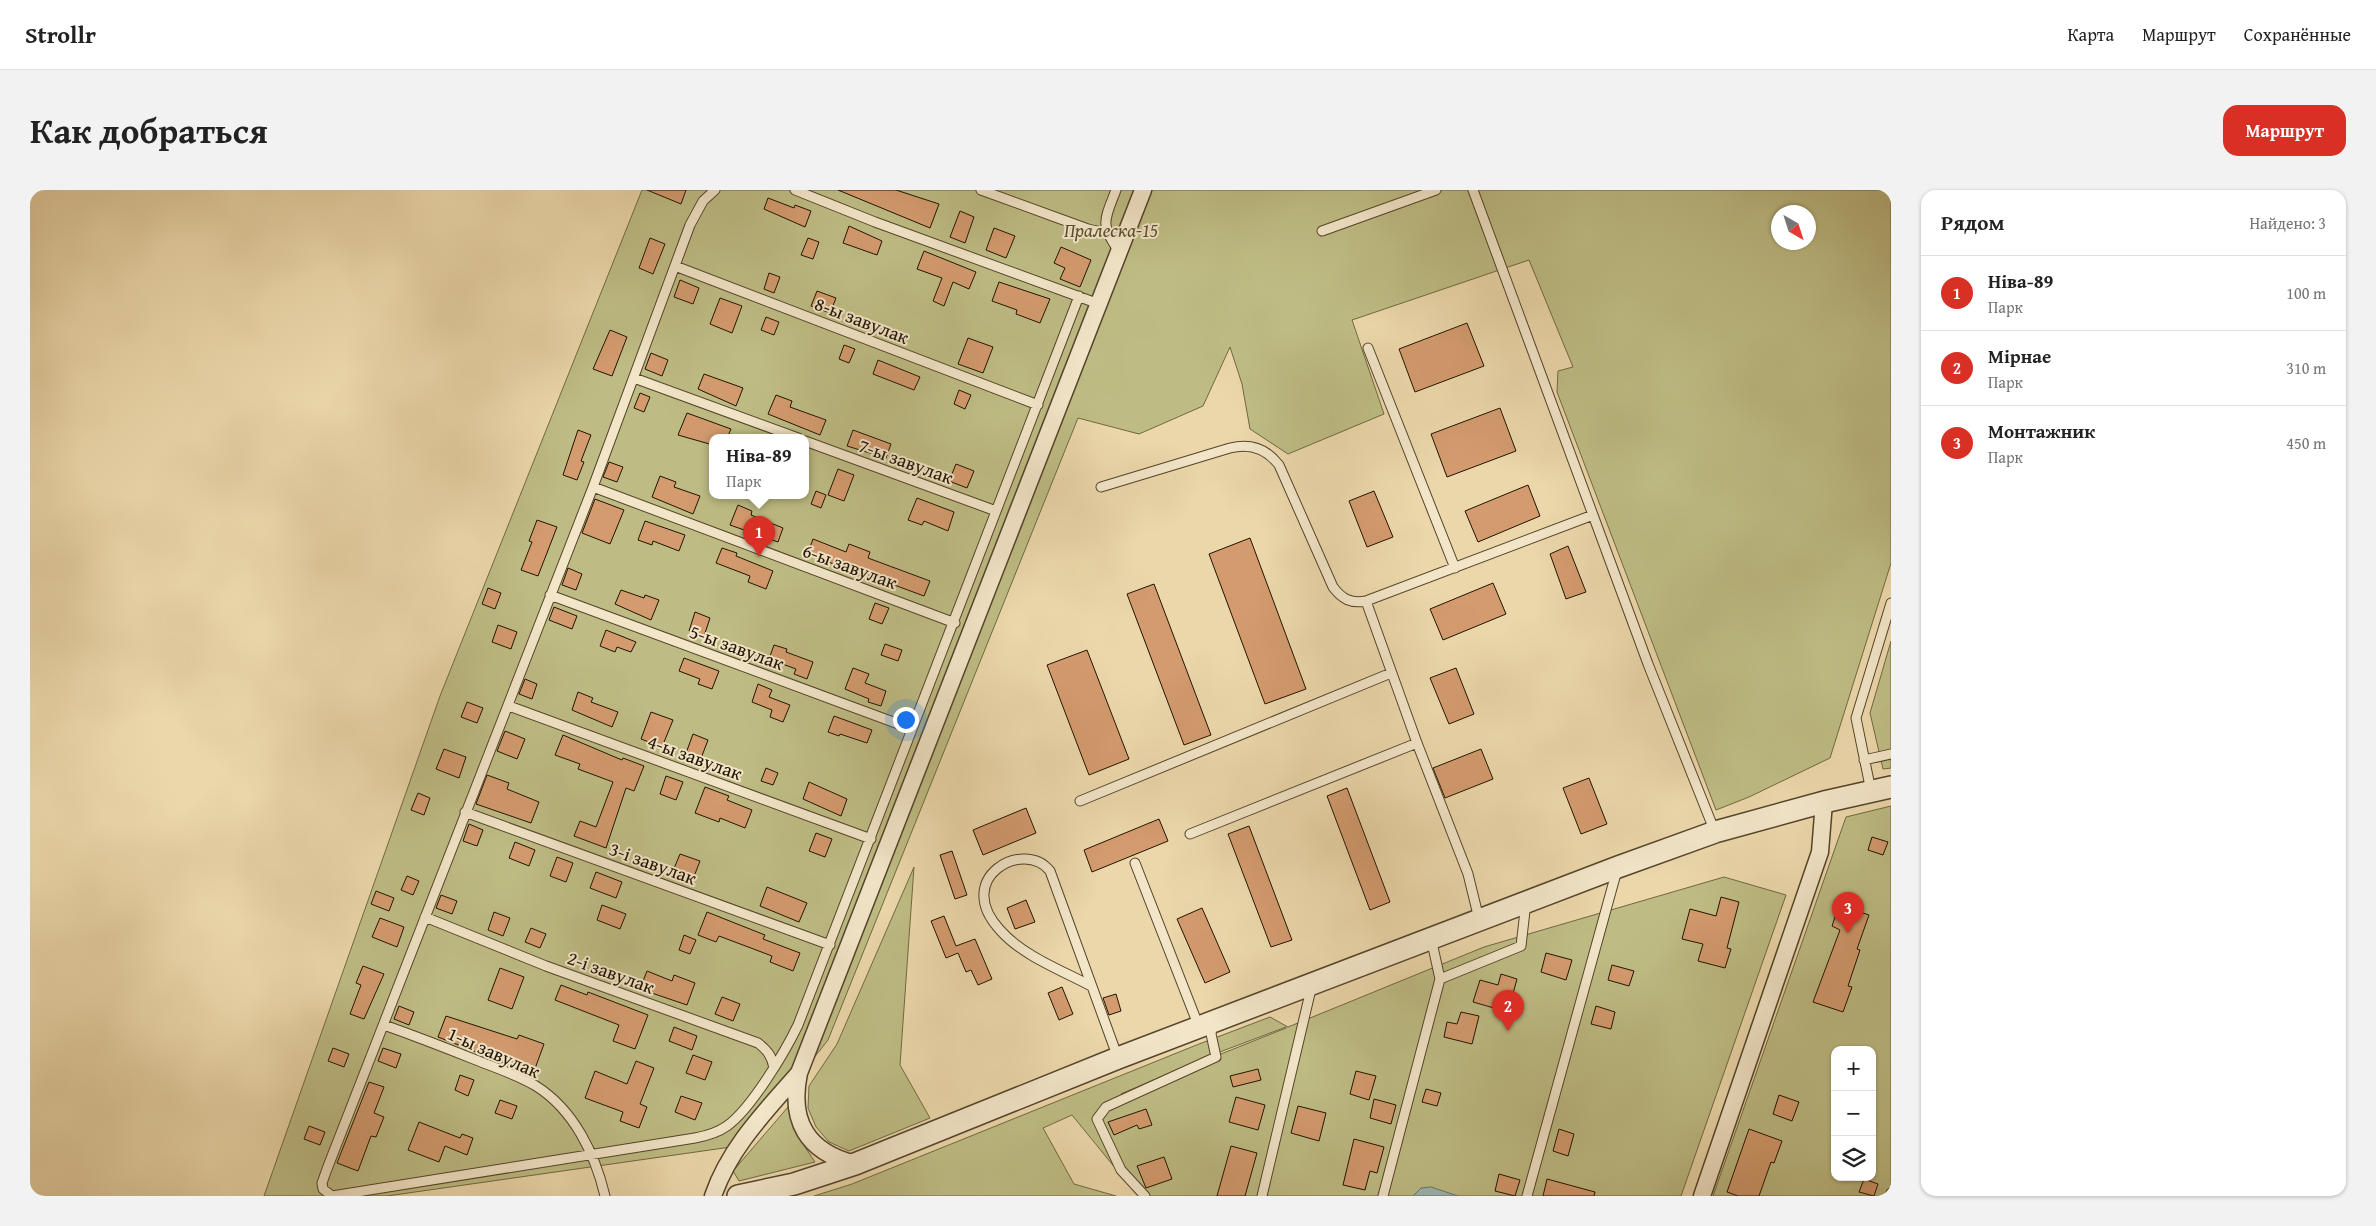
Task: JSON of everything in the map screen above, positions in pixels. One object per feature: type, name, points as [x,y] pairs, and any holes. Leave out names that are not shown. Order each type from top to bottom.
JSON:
[{"type":"street","points":[[854,1164],[841,1161],[821,1150],[803,1130],[796,1101],[799,1073],[1144,190]]},
{"type":"street","points":[[738,1196],[794,1184],[854,1164],[1118,1058],[1312,983],[1715,832],[1824,802],[1881,789]]},
{"type":"street","points":[[1702,1196],[1820,852],[1824,802]]},
{"type":"street","points":[[713,1196],[725,1167],[739,1144],[799,1073]]},
{"type":"lane","points":[[715,190],[696,212],[675,266],[509,706],[327,1169],[322,1184],[326,1194],[332,1196],[347,1195],[695,1138],[718,1131],[737,1117],[774,1068],[794,1033],[955,622],[1079,296]]},
{"type":"lane","points":[[795,190],[875,222],[1098,304]]},
{"type":"lane","points":[[981,190],[1088,229],[1106,233]]},
{"type":"lane","points":[[1116,190],[1106,218],[1106,233],[1119,251]]},
{"type":"lane","points":[[1322,231],[1436,190]]},
{"type":"lane","points":[[1473,190],[1648,664],[1715,832]]},
{"type":"lane","name":"8-ы завулак","points":[[675,266],[1038,405]]},
{"type":"lane","points":[[1368,348],[1455,568]]},
{"type":"lane","points":[[634,378],[787,434]]},
{"type":"lane","name":"7-ы завулак","points":[[809,442],[996,512]]},
{"type":"lane","points":[[1101,487],[1230,448],[1249,445],[1258,447],[1270,455],[1279,465],[1332,587],[1347,600],[1353,602],[1366,601],[1593,515]]},
{"type":"lane","name":"6-ы завулак","points":[[593,487],[955,622]]},
{"type":"lane","name":"5-ы завулак","points":[[550,596],[912,729]]},
{"type":"lane","points":[[1366,601],[1416,743],[1468,874],[1479,920]]},
{"type":"lane","points":[[1881,789],[1864,760],[1856,718],[1891,603]]},
{"type":"lane","points":[[1080,801],[1391,673]]},
{"type":"lane","name":"4-ы завулак","points":[[509,706],[871,839]]},
{"type":"lane","points":[[1190,834],[1416,743]]},
{"type":"lane","points":[[1864,760],[1891,754]]},
{"type":"lane","name":"3-і завулак","points":[[466,812],[830,945]]},
{"type":"lane","points":[[1091,986],[1026,951],[1001,932],[992,919],[983,896],[985,883],[991,874],[1000,867],[1024,858],[1039,860],[1045,865],[1052,877],[1118,1058]]},
{"type":"lane","points":[[1135,863],[1211,1034],[1216,1057],[1106,1107],[1097,1119],[1121,1170],[1145,1196]]},
{"type":"lane","points":[[1527,1196],[1618,867]]},
{"type":"lane","points":[[1440,979],[1521,946],[1526,902]]},
{"type":"lane","name":"2-і завулак","points":[[425,917],[546,966],[758,1043],[766,1048],[772,1058],[774,1068]]},
{"type":"lane","points":[[1382,1196],[1440,979],[1431,938]]},
{"type":"lane","points":[[1262,1196],[1312,983]]},
{"type":"lane","name":"1-ы завулак","points":[[384,1025],[512,1074],[536,1086],[570,1120],[593,1155],[605,1196]]},
{"type":"green space","name":"Пралеска-15","points":[[642,190],[1891,190],[1891,563],[1830,758],[1749,797],[1716,810],[1557,392],[1558,371],[1573,367],[1529,260],[1352,320],[1384,414],[1288,454],[1250,429],[1242,384],[1230,347],[1203,406],[1139,434],[1078,418],[828,1040],[745,1145],[387,1196],[264,1196],[440,696]]},
{"type":"green space","points":[[1891,641],[1891,768],[1883,769],[1870,713]]},
{"type":"green space","points":[[1891,806],[1891,1196],[1713,1196],[1846,817]]},
{"type":"green space","points":[[914,867],[900,1065],[930,1118],[849,1151],[829,1142],[816,1127],[808,1108],[809,1086],[837,1044]]},
{"type":"green space","points":[[1724,877],[1786,895],[1681,1196],[1138,1196],[1072,1115],[1043,1128],[1074,1184],[1116,1196],[814,1196],[852,1184],[1270,1017],[1288,1027],[1484,947]],"holes":[[[1286,1028],[1121,1094],[1204,1058]]]},
{"type":"green space","points":[[788,1107],[797,1135],[815,1162],[739,1181],[733,1171]]},
{"type":"water","points":[[1431,1187],[1458,1196],[1413,1196],[1421,1188]]},
{"type":"building","points":[[647,190],[686,190],[681,204]]},
{"type":"building","points":[[838,190],[896,190],[939,204],[930,228]]},
{"type":"building","points":[[768,198],[794,208],[795,205],[811,211],[805,227],[764,209]]},
{"type":"building","points":[[960,211],[974,217],[965,243],[950,237]]},
{"type":"building","points":[[849,226],[882,241],[877,255],[843,243]]},
{"type":"building","points":[[994,228],[1015,236],[1006,258],[986,250]]},
{"type":"building","points":[[650,238],[665,244],[653,274],[639,268]]},
{"type":"building","points":[[808,238],[819,242],[813,259],[801,255]]},
{"type":"building","points":[[1061,247],[1091,260],[1080,287],[1060,279],[1065,268],[1054,263]]},
{"type":"building","points":[[924,251],[976,272],[969,289],[953,282],[944,306],[933,301],[942,278],[917,269]]},
{"type":"building","points":[[769,273],[780,277],[774,293],[764,289]]},
{"type":"building","points":[[680,280],[699,288],[693,304],[674,297]]},
{"type":"building","points":[[999,282],[1050,299],[1040,323],[1016,314],[1017,310],[992,301]]},
{"type":"building","points":[[817,291],[836,298],[830,313],[811,306]]},
{"type":"building","points":[[720,298],[742,306],[732,333],[710,324]]},
{"type":"building","points":[[766,317],[779,322],[774,335],[761,330]]},
{"type":"building","points":[[1467,323],[1484,366],[1415,392],[1399,349]]},
{"type":"building","points":[[610,330],[627,337],[612,376],[593,369]]},
{"type":"building","points":[[968,338],[993,347],[983,373],[958,364]]},
{"type":"building","points":[[844,345],[855,349],[849,363],[839,359]]},
{"type":"building","points":[[651,353],[668,360],[662,376],[645,369]]},
{"type":"building","points":[[878,360],[920,377],[914,390],[873,374]]},
{"type":"building","points":[[704,374],[743,388],[736,406],[698,389]]},
{"type":"building","points":[[959,390],[971,395],[965,409],[954,404]]},
{"type":"building","points":[[640,393],[650,397],[644,412],[634,408]]},
{"type":"building","points":[[776,395],[792,401],[790,407],[826,420],[820,435],[768,414]]},
{"type":"building","points":[[1500,408],[1516,451],[1447,477],[1431,434]]},
{"type":"building","points":[[687,413],[731,429],[729,434],[709,434],[709,444],[678,435]]},
{"type":"building","points":[[578,430],[591,435],[581,461],[584,462],[577,480],[563,475]]},
{"type":"building","points":[[853,430],[891,444],[886,458],[847,446]]},
{"type":"building","points":[[609,462],[623,467],[617,482],[603,477]]},
{"type":"building","points":[[956,464],[974,471],[967,488],[949,481]]},
{"type":"building","points":[[838,469],[854,475],[844,501],[828,495]]},
{"type":"building","points":[[660,476],[676,482],[674,487],[700,496],[693,514],[652,497]]},
{"type":"building","points":[[1528,485],[1540,516],[1478,542],[1465,511]]},
{"type":"building","points":[[816,491],[826,495],[821,508],[811,504]]},
{"type":"building","points":[[1374,491],[1393,537],[1367,547],[1349,501]]},
{"type":"building","points":[[917,498],[954,512],[948,531],[924,521],[922,525],[908,520]]},
{"type":"building","points":[[595,499],[624,510],[610,544],[582,533]]},
{"type":"building","points":[[738,505],[752,511],[751,515],[783,528],[778,542],[730,525]]},
{"type":"building","points":[[537,520],[557,527],[538,576],[521,570],[532,542],[529,541]]},
{"type":"building","points":[[645,521],[685,535],[679,551],[653,541],[652,545],[638,540]]},
{"type":"building","points":[[1250,538],[1306,689],[1265,704],[1209,554]]},
{"type":"building","points":[[813,539],[846,552],[849,544],[870,552],[868,558],[930,581],[924,596],[862,573],[861,576],[808,553]]},
{"type":"building","points":[[1568,546],[1586,592],[1566,599],[1550,554]]},
{"type":"building","points":[[722,548],[737,553],[736,556],[773,571],[766,589],[748,582],[750,576],[716,563]]},
{"type":"building","points":[[568,568],[582,574],[576,590],[562,585]]},
{"type":"building","points":[[1493,583],[1506,614],[1443,640],[1430,609]]},
{"type":"building","points":[[1154,584],[1211,735],[1184,745],[1127,594]]},
{"type":"building","points":[[488,588],[501,593],[495,609],[482,604]]},
{"type":"building","points":[[621,590],[644,598],[645,595],[659,600],[651,620],[615,604]]},
{"type":"building","points":[[875,603],[889,608],[882,624],[869,619]]},
{"type":"building","points":[[554,607],[577,616],[572,629],[549,620]]},
{"type":"building","points":[[695,612],[710,618],[704,636],[689,631]]},
{"type":"building","points":[[498,625],[517,632],[511,649],[492,642]]},
{"type":"building","points":[[606,630],[636,642],[631,652],[617,647],[615,652],[600,646]]},
{"type":"building","points":[[885,644],[902,650],[898,661],[881,655]]},
{"type":"building","points":[[774,645],[787,649],[786,652],[813,662],[807,679],[794,674],[796,669],[769,659]]},
{"type":"building","points":[[1087,650],[1129,759],[1089,775],[1047,665]]},
{"type":"building","points":[[684,658],[719,671],[712,689],[698,684],[700,679],[679,671]]},
{"type":"building","points":[[853,668],[869,674],[865,683],[886,691],[881,706],[868,702],[869,699],[845,689]]},
{"type":"building","points":[[1456,668],[1474,714],[1449,724],[1430,678]]},
{"type":"building","points":[[525,679],[537,684],[532,699],[519,694]]},
{"type":"building","points":[[758,684],[772,690],[769,697],[790,705],[783,722],[770,717],[772,710],[752,702]]},
{"type":"building","points":[[578,692],[593,698],[591,702],[618,712],[612,727],[572,710]]},
{"type":"building","points":[[467,702],[483,708],[477,723],[461,717]]},
{"type":"building","points":[[651,712],[673,720],[662,747],[641,739]]},
{"type":"building","points":[[834,716],[872,730],[867,743],[828,732]]},
{"type":"building","points":[[505,731],[525,739],[517,759],[497,751]]},
{"type":"building","points":[[693,734],[708,740],[700,761],[685,756]]},
{"type":"building","points":[[563,735],[622,760],[623,758],[644,766],[634,791],[626,788],[606,848],[574,836],[580,821],[596,827],[613,782],[578,769],[580,764],[555,755]]},
{"type":"building","points":[[444,749],[466,757],[459,778],[436,769]]},
{"type":"building","points":[[1481,749],[1493,779],[1445,798],[1433,768]]},
{"type":"building","points":[[766,768],[778,773],[773,785],[761,781]]},
{"type":"building","points":[[487,775],[509,783],[507,789],[539,802],[531,823],[476,804]]},
{"type":"building","points":[[666,776],[683,782],[676,800],[660,794]]},
{"type":"building","points":[[1589,778],[1607,824],[1581,834],[1563,788]]},
{"type":"building","points":[[809,782],[847,799],[841,816],[803,799]]},
{"type":"building","points":[[705,787],[729,796],[727,800],[752,810],[745,828],[720,818],[719,822],[695,813]]},
{"type":"building","points":[[1347,788],[1390,902],[1370,910],[1327,796]]},
{"type":"building","points":[[418,793],[430,798],[424,815],[411,810]]},
{"type":"building","points":[[1026,808],[1036,833],[983,855],[973,830]]},
{"type":"building","points":[[1159,819],[1168,841],[1092,872],[1084,850]]},
{"type":"building","points":[[469,824],[483,830],[477,846],[463,841]]},
{"type":"building","points":[[1249,826],[1292,940],[1271,947],[1228,834]]},
{"type":"building","points":[[816,833],[832,839],[825,857],[809,851]]},
{"type":"building","points":[[1872,837],[1888,842],[1883,855],[1868,850]]},
{"type":"building","points":[[515,842],[535,850],[529,866],[509,858]]},
{"type":"building","points":[[952,851],[967,895],[955,899],[940,855]]},
{"type":"building","points":[[680,854],[700,861],[693,879],[673,871]]},
{"type":"building","points":[[557,857],[573,863],[566,882],[550,876]]},
{"type":"building","points":[[596,872],[622,882],[616,898],[590,888]]},
{"type":"building","points":[[407,876],[419,881],[413,895],[401,890]]},
{"type":"building","points":[[767,887],[807,903],[799,922],[760,906]]},
{"type":"building","points":[[376,891],[394,898],[389,911],[371,904]]},
{"type":"building","points":[[441,895],[457,901],[452,914],[436,908]]},
{"type":"building","points":[[1721,897],[1739,902],[1727,948],[1731,949],[1725,968],[1698,961],[1703,944],[1682,939],[1690,909],[1716,916]]},
{"type":"building","points":[[1026,900],[1035,922],[1015,929],[1007,908]]},
{"type":"building","points":[[602,905],[626,914],[620,929],[597,920]]},
{"type":"building","points":[[1839,905],[1869,915],[1857,949],[1860,950],[1848,986],[1852,987],[1843,1012],[1813,1002],[1840,930],[1832,926]]},
{"type":"building","points":[[1202,908],[1230,972],[1205,983],[1177,919]]},
{"type":"building","points":[[494,912],[510,918],[503,936],[488,930]]},
{"type":"building","points":[[707,912],[765,935],[763,939],[800,953],[793,971],[770,962],[772,956],[719,936],[716,942],[698,935]]},
{"type":"building","points":[[944,916],[956,946],[975,939],[992,979],[978,985],[971,970],[966,972],[958,953],[946,958],[931,921]]},
{"type":"building","points":[[380,918],[404,927],[397,947],[372,937]]},
{"type":"building","points":[[531,928],[546,934],[540,948],[525,942]]},
{"type":"building","points":[[684,935],[696,940],[690,954],[679,950]]},
{"type":"building","points":[[1546,953],[1572,960],[1566,980],[1541,972]]},
{"type":"building","points":[[1612,965],[1634,971],[1629,986],[1608,980]]},
{"type":"building","points":[[363,966],[384,974],[364,1019],[350,1014],[361,985],[356,983]]},
{"type":"building","points":[[500,968],[524,977],[512,1009],[488,1000]]},
{"type":"building","points":[[647,971],[672,981],[674,975],[695,983],[687,1005],[640,989]]},
{"type":"building","points":[[1501,974],[1517,979],[1508,1012],[1473,1002],[1480,980],[1498,985]]},
{"type":"building","points":[[561,985],[587,995],[588,992],[648,1015],[635,1049],[613,1041],[619,1025],[555,1000]]},
{"type":"building","points":[[1062,987],[1073,1014],[1059,1020],[1048,993]]},
{"type":"building","points":[[1116,994],[1121,1011],[1109,1015],[1103,998]]},
{"type":"building","points":[[722,997],[740,1004],[733,1021],[715,1014]]},
{"type":"building","points":[[399,1006],[414,1012],[409,1025],[394,1019]]},
{"type":"building","points":[[1596,1006],[1615,1012],[1611,1029],[1591,1024]]},
{"type":"building","points":[[1461,1012],[1479,1016],[1472,1044],[1444,1037],[1447,1022],[1457,1024]]},
{"type":"building","points":[[446,1016],[517,1039],[519,1035],[544,1044],[533,1074],[438,1037]]},
{"type":"building","points":[[674,1027],[697,1036],[692,1050],[669,1041]]},
{"type":"building","points":[[333,1048],[349,1054],[344,1067],[328,1061]]},
{"type":"building","points":[[383,1048],[401,1054],[396,1068],[378,1061]]},
{"type":"building","points":[[693,1055],[712,1062],[705,1080],[686,1073]]},
{"type":"building","points":[[636,1061],[654,1068],[640,1104],[647,1107],[639,1128],[620,1121],[623,1112],[585,1098],[595,1071],[627,1084]]},
{"type":"building","points":[[1258,1069],[1261,1080],[1233,1087],[1230,1076]]},
{"type":"building","points":[[1356,1071],[1376,1076],[1369,1100],[1350,1094]]},
{"type":"building","points":[[460,1075],[474,1080],[468,1096],[455,1090]]},
{"type":"building","points":[[369,1082],[384,1087],[374,1113],[384,1117],[376,1137],[371,1136],[358,1171],[337,1163]]},
{"type":"building","points":[[1426,1089],[1441,1093],[1437,1106],[1422,1102]]},
{"type":"building","points":[[1779,1095],[1799,1102],[1792,1121],[1773,1114]]},
{"type":"building","points":[[681,1096],[702,1103],[695,1120],[675,1112]]},
{"type":"building","points":[[1236,1097],[1265,1105],[1258,1130],[1229,1122]]},
{"type":"building","points":[[1374,1099],[1396,1105],[1391,1124],[1370,1118]]},
{"type":"building","points":[[500,1100],[517,1106],[512,1119],[495,1113]]},
{"type":"building","points":[[1298,1106],[1326,1113],[1319,1141],[1291,1133]]},
{"type":"building","points":[[1146,1109],[1152,1125],[1139,1129],[1137,1125],[1114,1135],[1108,1122]]},
{"type":"building","points":[[419,1122],[460,1138],[462,1134],[473,1138],[467,1155],[445,1146],[439,1162],[408,1150]]},
{"type":"building","points":[[309,1126],[325,1132],[320,1145],[304,1139]]},
{"type":"building","points":[[1559,1129],[1574,1134],[1568,1156],[1553,1151]]},
{"type":"building","points":[[1749,1129],[1782,1141],[1774,1163],[1771,1162],[1759,1196],[1738,1196],[1727,1192]]},
{"type":"building","points":[[1354,1139],[1384,1147],[1377,1173],[1370,1171],[1365,1190],[1343,1185]]},
{"type":"building","points":[[1231,1146],[1257,1153],[1245,1196],[1217,1196]]},
{"type":"building","points":[[1164,1157],[1172,1179],[1146,1188],[1137,1166]]},
{"type":"building","points":[[1499,1174],[1520,1180],[1515,1196],[1495,1191]]},
{"type":"building","points":[[1547,1179],[1595,1192],[1594,1196],[1543,1196]]},
{"type":"building","points":[[1863,1181],[1878,1184],[1874,1196],[1859,1192]]},
{"type":"place","name":"Ніва-89","points":[[759,557]]},
{"type":"place","name":"Монтажник","points":[[1848,933]]},
{"type":"place","name":"Мірнае","points":[[1508,1031]]}]
